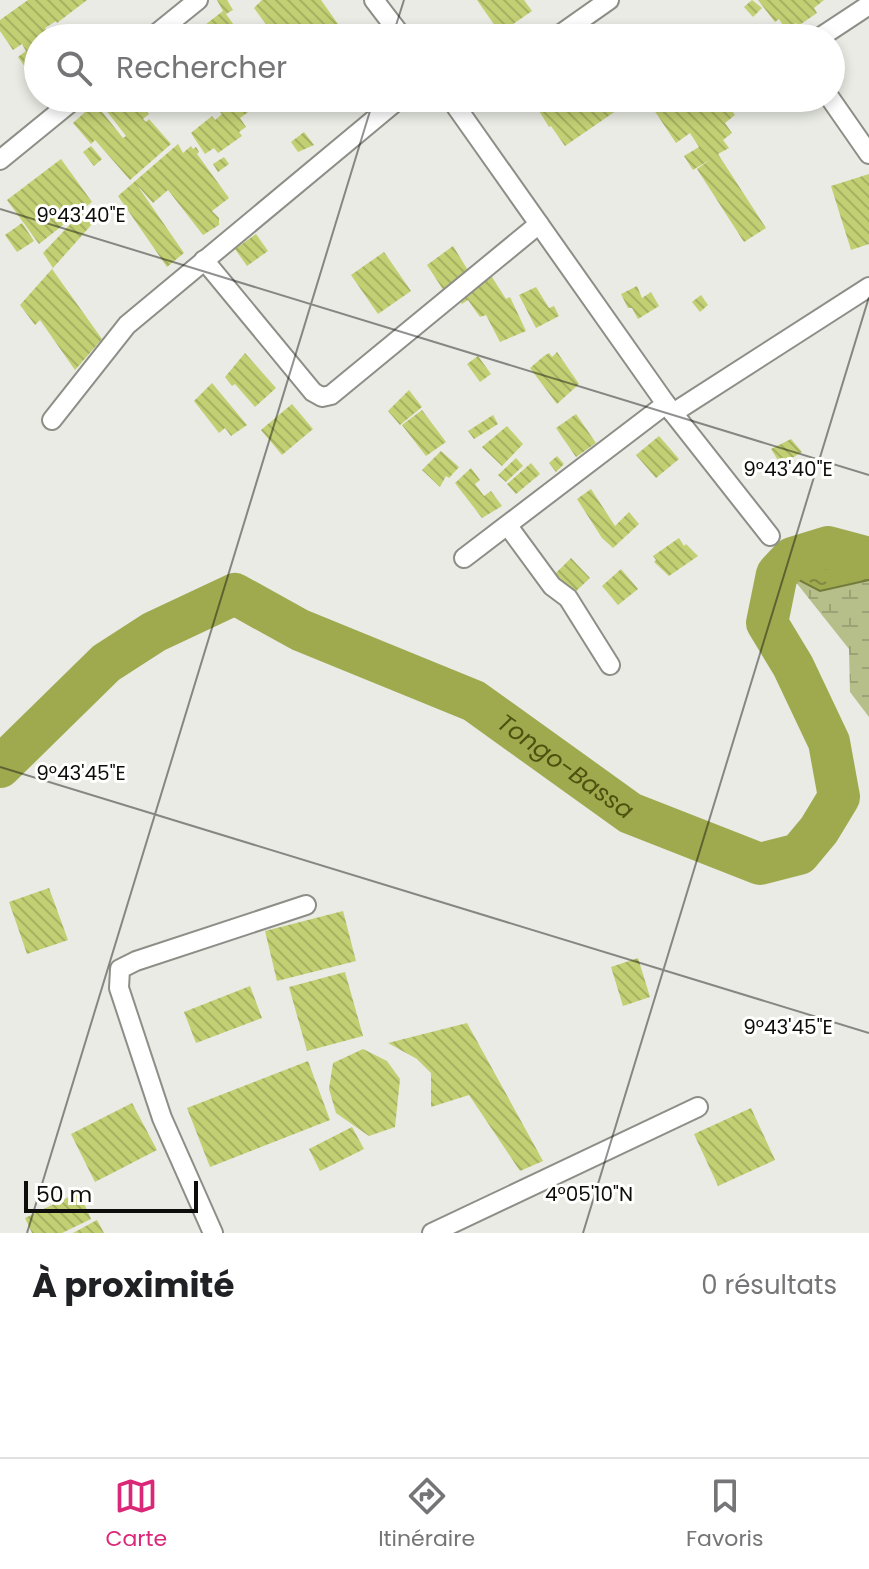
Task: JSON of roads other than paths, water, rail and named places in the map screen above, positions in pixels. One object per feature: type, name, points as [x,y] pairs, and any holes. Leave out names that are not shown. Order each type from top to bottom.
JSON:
[{"type":"street","points":[[168,24],[198,0]]},
{"type":"street","points":[[374,0],[392,24]]},
{"type":"street","points":[[575,24],[609,0]]},
{"type":"street","points":[[840,24],[869,5]]},
{"type":"street","points":[[0,160],[59,112]]},
{"type":"street","points":[[52,420],[127,325],[383,112]]},
{"type":"street","points":[[466,112],[539,224],[669,408],[770,536]]},
{"type":"street","points":[[840,112],[869,154]]},
{"type":"street","points":[[204,260],[313,392],[322,397],[331,395],[539,224]]},
{"type":"street","points":[[464,558],[669,408],[869,287]]},
{"type":"street","points":[[508,526],[552,586],[568,598],[610,665]]},
{"type":"street","points":[[213,1233],[162,1118],[119,988],[120,969],[306,905]]},
{"type":"street","points":[[432,1233],[698,1107]]},
{"type":"water","points":[[869,559],[869,580],[820,591],[791,576]]},
{"type":"waterway","name":"Tongo-Bassa","points":[[0,767],[106,663],[154,632],[235,594],[300,630],[474,701],[630,813],[760,864],[799,854],[819,830],[839,797],[829,742],[793,666],[767,623],[777,574],[792,558],[828,547],[869,558]]}]
